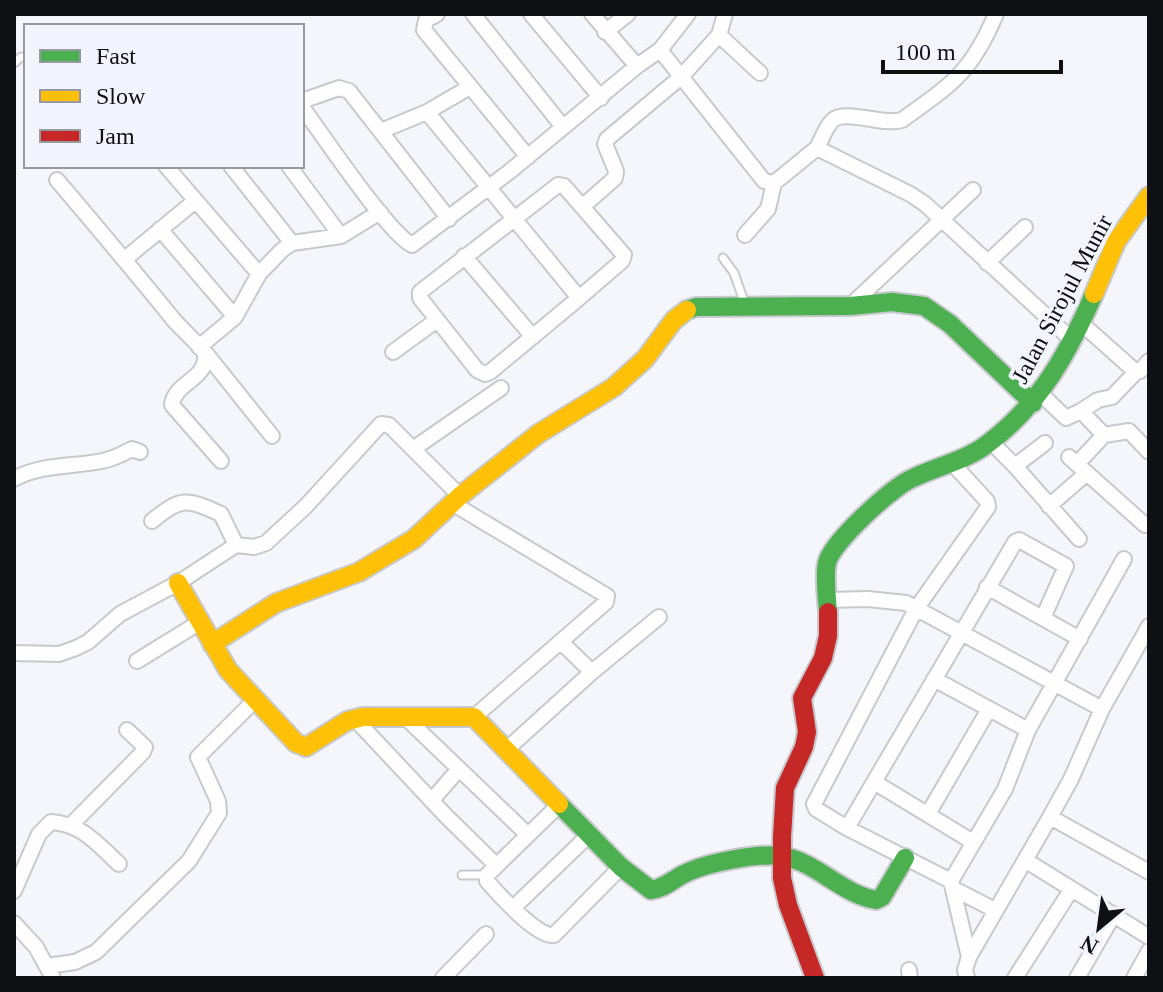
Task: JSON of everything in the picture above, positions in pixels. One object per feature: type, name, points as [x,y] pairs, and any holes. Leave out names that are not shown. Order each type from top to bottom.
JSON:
[{"type":"street","points":[[437,14],[426,20],[424,30],[528,157]]},
{"type":"street","points":[[473,14],[563,127]]},
{"type":"street","points":[[531,14],[601,98]]},
{"type":"street","points":[[592,14],[637,66]]},
{"type":"street","points":[[605,32],[628,14]]},
{"type":"street","points":[[582,207],[615,178],[616,171],[605,144],[607,139],[671,64],[719,35],[725,14]]},
{"type":"street","points":[[745,235],[768,209],[774,183],[817,148],[832,121],[847,116],[894,123],[902,120],[944,91],[970,65],[996,14]]},
{"type":"street","points":[[671,64],[681,17]]},
{"type":"street","points":[[719,35],[760,73]]},
{"type":"street","points":[[304,107],[380,212],[412,245],[449,219],[501,201],[558,185],[564,186],[624,255],[622,261],[579,298],[485,374],[477,370],[437,320],[420,298],[420,292],[464,256],[501,201],[528,157],[637,66],[671,64]]},
{"type":"street","points":[[671,64],[764,181],[774,183]]},
{"type":"street","points":[[381,131],[427,112],[470,87]]},
{"type":"street","points":[[304,103],[346,88],[449,219]]},
{"type":"street","points":[[427,112],[579,298]]},
{"type":"street","points":[[817,148],[910,194],[1072,340]]},
{"type":"street","points":[[168,168],[259,274]]},
{"type":"street","points":[[233,168],[292,243]]},
{"type":"street","points":[[290,168],[341,236]]},
{"type":"street","points":[[57,180],[272,436]]},
{"type":"street","points":[[850,306],[973,190]]},
{"type":"street","points":[[125,259],[195,201]]},
{"type":"street","name":"Jalan Sirojul Munir","points":[[815,978],[788,905],[782,878],[782,856],[785,788],[804,747],[807,732],[802,698],[825,651],[829,600],[825,572],[827,561],[845,535],[895,488],[909,479],[973,454],[991,442],[1037,399],[1081,323],[1116,242],[1147,204]]},
{"type":"street","points":[[202,349],[235,317],[270,260],[292,243],[341,236],[380,212]]},
{"type":"street","points":[[987,263],[1025,227]]},
{"type":"street","points":[[160,229],[235,317]]},
{"type":"street","points":[[464,256],[533,337]]},
{"type":"street","points":[[212,644],[276,603],[359,572],[414,539],[456,499],[538,434],[614,387],[645,359],[684,311],[696,307],[850,306],[892,302],[924,306],[1037,399],[1066,418],[1098,400],[1112,397],[1149,361]]},
{"type":"street","points":[[393,352],[437,320]]},
{"type":"street","points":[[1081,323],[1136,372]]},
{"type":"street","points":[[202,349],[205,358],[201,370],[176,392],[172,405],[221,461]]},
{"type":"street","points":[[413,449],[501,388]]},
{"type":"street","points":[[1081,411],[1104,435]]},
{"type":"street","points":[[15,651],[59,654],[76,648],[88,642],[129,608],[178,583],[236,545],[254,547],[266,543],[306,506],[381,424],[389,425],[413,449],[456,499],[605,594],[606,602],[474,717],[355,719],[302,747],[228,670],[178,583]]},
{"type":"street","points":[[1049,506],[1078,464],[1104,435],[1129,431],[1149,452]]},
{"type":"street","points":[[991,442],[1079,539]]},
{"type":"street","points":[[1015,466],[1045,443]]},
{"type":"street","points":[[14,479],[49,467],[105,461],[132,449],[140,452]]},
{"type":"street","points":[[952,463],[987,501],[988,507],[916,609],[815,802],[816,809],[847,828],[995,910]]},
{"type":"street","points":[[1078,464],[1145,525]]},
{"type":"street","points":[[152,521],[175,503],[198,503],[221,514],[236,545]]},
{"type":"street","points":[[847,828],[1017,540],[1065,564],[1066,569],[1043,618]]},
{"type":"street","points":[[969,957],[952,885],[1005,789],[1028,730],[1124,559]]},
{"type":"street","points":[[987,587],[1080,639]]},
{"type":"street","points":[[829,600],[897,600],[1102,709]]},
{"type":"street","points":[[507,749],[592,672],[659,617]]},
{"type":"street","points":[[137,661],[200,622]]},
{"type":"street","points":[[967,978],[965,970],[969,957],[1071,779],[1102,709],[1143,654],[1149,626]]},
{"type":"street","points":[[561,642],[592,672]]},
{"type":"street","points":[[934,679],[1028,730]]},
{"type":"street","points":[[14,923],[36,947],[50,972],[96,952],[189,861],[219,813],[218,801],[198,757],[255,700]]},
{"type":"street","points":[[928,814],[989,709]]},
{"type":"street","points":[[405,717],[528,835]]},
{"type":"street","points":[[474,717],[621,867],[646,888],[656,891],[687,872],[742,860],[782,856],[871,901],[882,897],[905,858]]},
{"type":"street","points":[[355,719],[432,800],[492,870]]},
{"type":"street","points":[[72,824],[143,752],[145,747],[127,730]]},
{"type":"street","points":[[432,800],[459,769]]},
{"type":"street","points":[[874,782],[973,842]]},
{"type":"street","points":[[559,805],[492,870],[487,881],[513,908],[543,934],[554,935],[621,867]]},
{"type":"street","points":[[1050,817],[1149,872]]},
{"type":"street","points":[[14,891],[39,834],[51,822],[72,824],[81,829],[119,864]]},
{"type":"street","points":[[513,908],[589,835]]},
{"type":"street","points":[[1025,860],[1149,937]]},
{"type":"street","points":[[1015,978],[1071,890]]},
{"type":"street","points":[[1077,978],[1114,914]]},
{"type":"street","points":[[443,978],[486,934]]},
{"type":"street","points":[[1134,978],[1149,951]]},
{"type":"lane","points":[[723,258],[734,273],[746,306]]},
{"type":"lane","points":[[462,875],[492,870]]},
{"type":"traffic: fast","points":[[828,612],[827,563],[839,542],[864,516],[904,483],[972,454],[1008,427],[1052,375],[1094,294]]},
{"type":"traffic: fast","points":[[687,310],[696,307],[850,306],[892,302],[924,306],[950,324],[1033,403]]},
{"type":"traffic: fast","points":[[559,804],[621,867],[651,890],[705,866],[771,855],[806,864],[851,891],[876,900],[882,897],[905,858]]},
{"type":"traffic: slow","points":[[1094,294],[1116,242],[1149,196]]},
{"type":"traffic: slow","points":[[212,644],[276,603],[359,572],[414,539],[460,496],[538,434],[614,387],[645,359],[674,320],[687,310]]},
{"type":"traffic: slow","points":[[178,583],[228,670],[296,743],[306,747],[347,721],[363,717],[474,717],[559,804]]},
{"type":"traffic: jam","points":[[815,978],[788,905],[782,878],[782,837],[785,788],[804,747],[807,732],[802,698],[823,658],[828,636],[828,612]]}]
